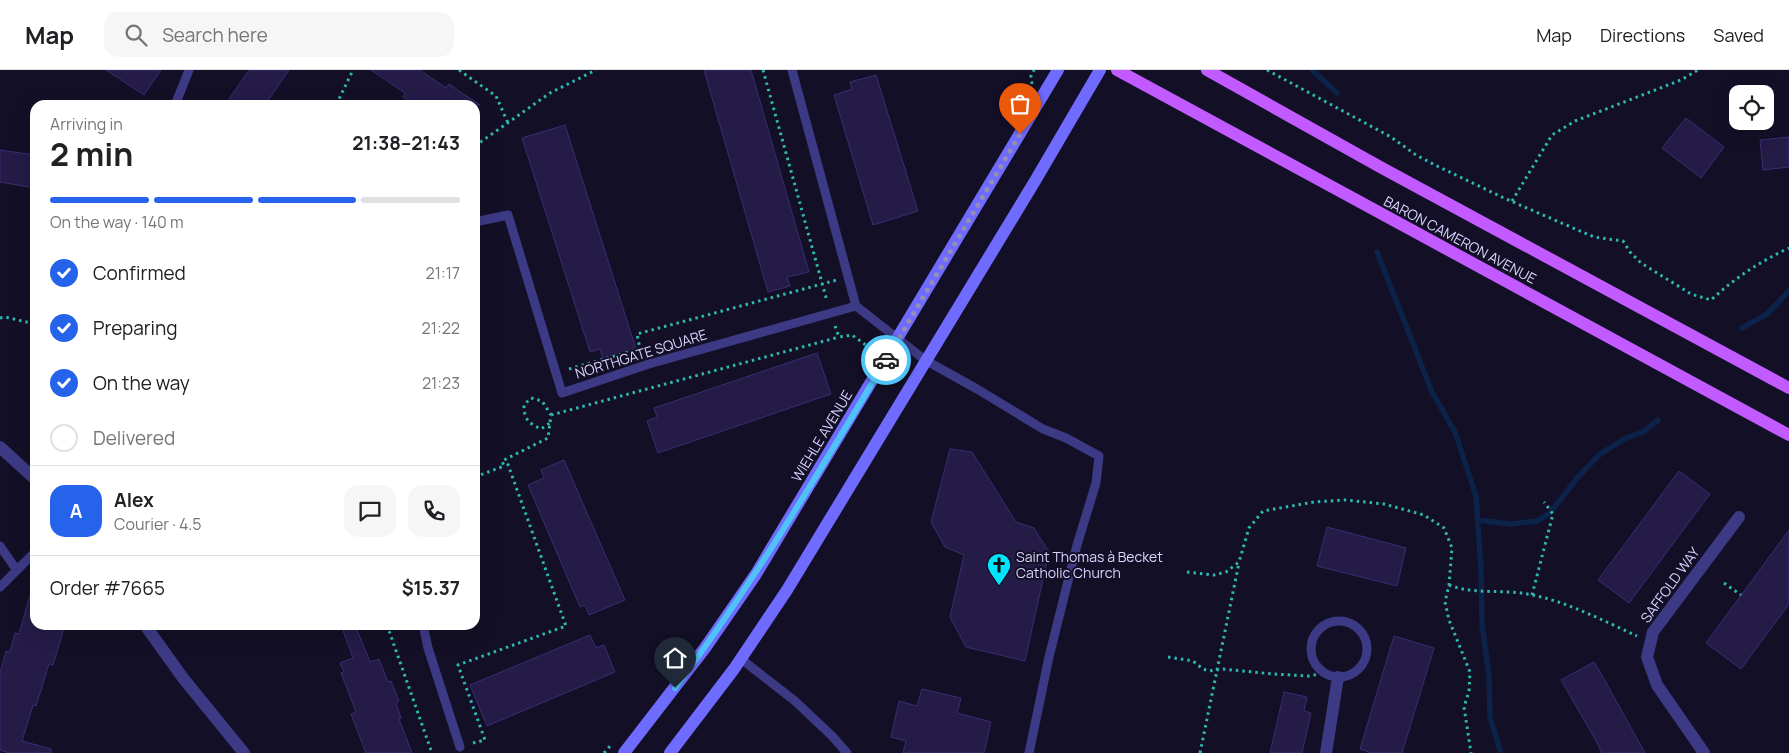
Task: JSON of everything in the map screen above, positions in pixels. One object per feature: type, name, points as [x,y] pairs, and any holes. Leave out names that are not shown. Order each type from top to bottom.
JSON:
[{"type":"main road","name":"WIEHLE AVENUE","points":[[624,753],[706,648],[756,574],[898,340],[1058,70]]},
{"type":"main road","points":[[670,753],[741,659],[787,590],[1035,181],[1100,70]]},
{"type":"main road","name":"BARON CAMERON AVENUE","points":[[1117,70],[1789,435]]},
{"type":"main road","name":"BARON CAMERON AVENUE","points":[[1207,70],[1382,168],[1789,388]]},
{"type":"street","points":[[0,447],[30,474]]},
{"type":"street","name":"SAFFOLD WAY","points":[[1704,753],[1657,685],[1647,658],[1653,632],[1739,517]]},
{"type":"street","points":[[149,630],[183,678],[244,753]]},
{"type":"street","points":[[1326,753],[1338,677]]},
{"type":"lane","points":[[177,100],[190,70]]},
{"type":"lane","points":[[792,70],[856,306],[925,360],[1043,429],[1066,438],[1099,456],[1096,483],[1076,545],[1049,657],[1029,753]]},
{"type":"lane","name":"NORTHGATE SQUARE","points":[[480,221],[508,214],[562,393],[649,364],[856,306]]},
{"type":"lane","points":[[0,546],[16,569]]},
{"type":"lane","points":[[0,587],[30,556]]},
{"type":"lane","points":[[1333,621],[1342,621],[1359,629],[1365,637],[1367,646],[1363,664],[1348,676],[1338,677],[1324,673],[1312,659],[1312,640],[1317,631],[1333,621]]},
{"type":"lane","points":[[424,630],[428,648],[460,747]]},
{"type":"lane","points":[[741,659],[795,701],[847,753]]},
{"type":"path","points":[[339,100],[353,70]]},
{"type":"path","points":[[459,70],[496,96],[508,123]]},
{"type":"path","points":[[480,143],[550,93],[596,70]]},
{"type":"path","points":[[763,70],[830,314],[839,337]]},
{"type":"path","points":[[1267,70],[1392,137],[1435,165],[1594,237],[1623,242],[1641,263],[1691,294],[1711,300],[1732,280],[1764,260],[1789,248]]},
{"type":"path","points":[[1512,201],[1552,135],[1575,121],[1681,80],[1698,70]]},
{"type":"path","points":[[569,369],[640,349],[637,334],[848,277]]},
{"type":"path","points":[[0,318],[5,317],[30,323]]},
{"type":"path","points":[[551,415],[839,337],[852,335],[866,345],[871,357]]},
{"type":"path","points":[[480,475],[504,466],[502,461],[548,438],[550,423],[551,415],[542,401],[531,398],[524,405],[524,415],[530,424],[541,429],[550,423]]},
{"type":"path","points":[[460,747],[485,740],[458,665],[566,626],[506,459]]},
{"type":"path","points":[[1200,753],[1240,562],[1249,528],[1263,510],[1314,502],[1345,500],[1384,504],[1424,515],[1444,528],[1452,548],[1446,602],[1449,620],[1470,672],[1469,691],[1464,707],[1471,753]]},
{"type":"path","points":[[1532,595],[1553,514],[1544,502]]},
{"type":"path","points":[[1187,572],[1214,575],[1226,572],[1240,562]]},
{"type":"path","points":[[1724,583],[1741,595]]},
{"type":"path","points":[[1449,586],[1459,589],[1532,595],[1579,609],[1650,643]]},
{"type":"path","points":[[389,630],[432,753]]},
{"type":"path","points":[[1168,656],[1193,661],[1209,671],[1223,669],[1309,676],[1324,673]]},
{"type":"building","points":[[106,70],[161,70],[144,95]]},
{"type":"building","points":[[249,70],[289,70],[268,100],[228,100]]},
{"type":"building","points":[[371,70],[420,70],[446,88],[449,84],[473,100],[408,100],[403,97],[405,93]]},
{"type":"building","points":[[704,70],[751,70],[809,272],[787,277],[790,286],[768,292]]},
{"type":"building","points":[[876,75],[918,211],[873,225],[834,95],[852,89],[850,82]]},
{"type":"building","points":[[1686,118],[1724,147],[1701,178],[1662,148]]},
{"type":"building","points":[[565,125],[636,349],[603,359],[600,349],[590,352],[522,138]]},
{"type":"building","points":[[1789,137],[1789,167],[1763,170],[1760,140]]},
{"type":"building","points":[[0,150],[30,154],[30,187],[0,182]]},
{"type":"building","points":[[817,353],[831,394],[658,453],[647,421],[657,417],[654,408]]},
{"type":"building","name":"Saint Thomas à Becket Catholic Church","points":[[950,449],[972,452],[1016,522],[1034,528],[1049,552],[1025,661],[966,647],[950,617],[964,555],[945,547],[931,522]]},
{"type":"building","points":[[564,460],[625,600],[589,615],[585,605],[580,607],[528,485],[544,478],[541,470]]},
{"type":"building","points":[[1679,471],[1710,494],[1629,603],[1598,580]]},
{"type":"building","points":[[1327,527],[1406,548],[1397,586],[1317,566]]},
{"type":"building","points":[[1789,530],[1789,604],[1741,669],[1706,643]]},
{"type":"building","points":[[30,596],[30,630],[64,630],[53,665],[49,664],[36,706],[33,705],[22,741],[51,749],[51,753],[9,753],[0,750],[0,673],[6,651],[10,652],[15,633],[19,634]]},
{"type":"building","points":[[343,630],[357,630],[370,662],[379,659],[388,682],[391,681],[399,701],[396,703],[401,718],[399,719],[412,753],[366,753],[351,714],[356,712],[341,673],[344,672],[340,663],[353,658]]},
{"type":"building","points":[[590,635],[596,648],[604,645],[615,672],[487,726],[470,685]]},
{"type":"building","points":[[1394,636],[1434,648],[1402,753],[1372,753],[1360,749]]},
{"type":"building","points":[[1594,662],[1645,753],[1602,753],[1561,680]]},
{"type":"building","points":[[922,689],[961,698],[957,713],[991,722],[984,753],[903,753],[906,741],[891,737],[899,701],[917,706]]},
{"type":"building","points":[[1284,692],[1307,697],[1304,711],[1311,713],[1302,753],[1270,753]]},
{"type":"waterway","points":[[1312,70],[1337,93]]},
{"type":"waterway","points":[[1377,252],[1432,392],[1455,432],[1476,496],[1481,570],[1482,625],[1489,675],[1490,717],[1501,753]]},
{"type":"waterway","points":[[1742,328],[1767,314],[1789,291]]},
{"type":"waterway","points":[[1478,520],[1510,524],[1537,521],[1550,513],[1578,477],[1600,454],[1626,438],[1643,432],[1658,420]]},
{"type":"way so far","points":[[886,360],[1020,134]]},
{"type":"place","name":"Saint Thomas à Becket Catholic Church","points":[[999,586]]},
{"type":"route","points":[[675,688],[706,648],[756,574],[886,360]]}]
